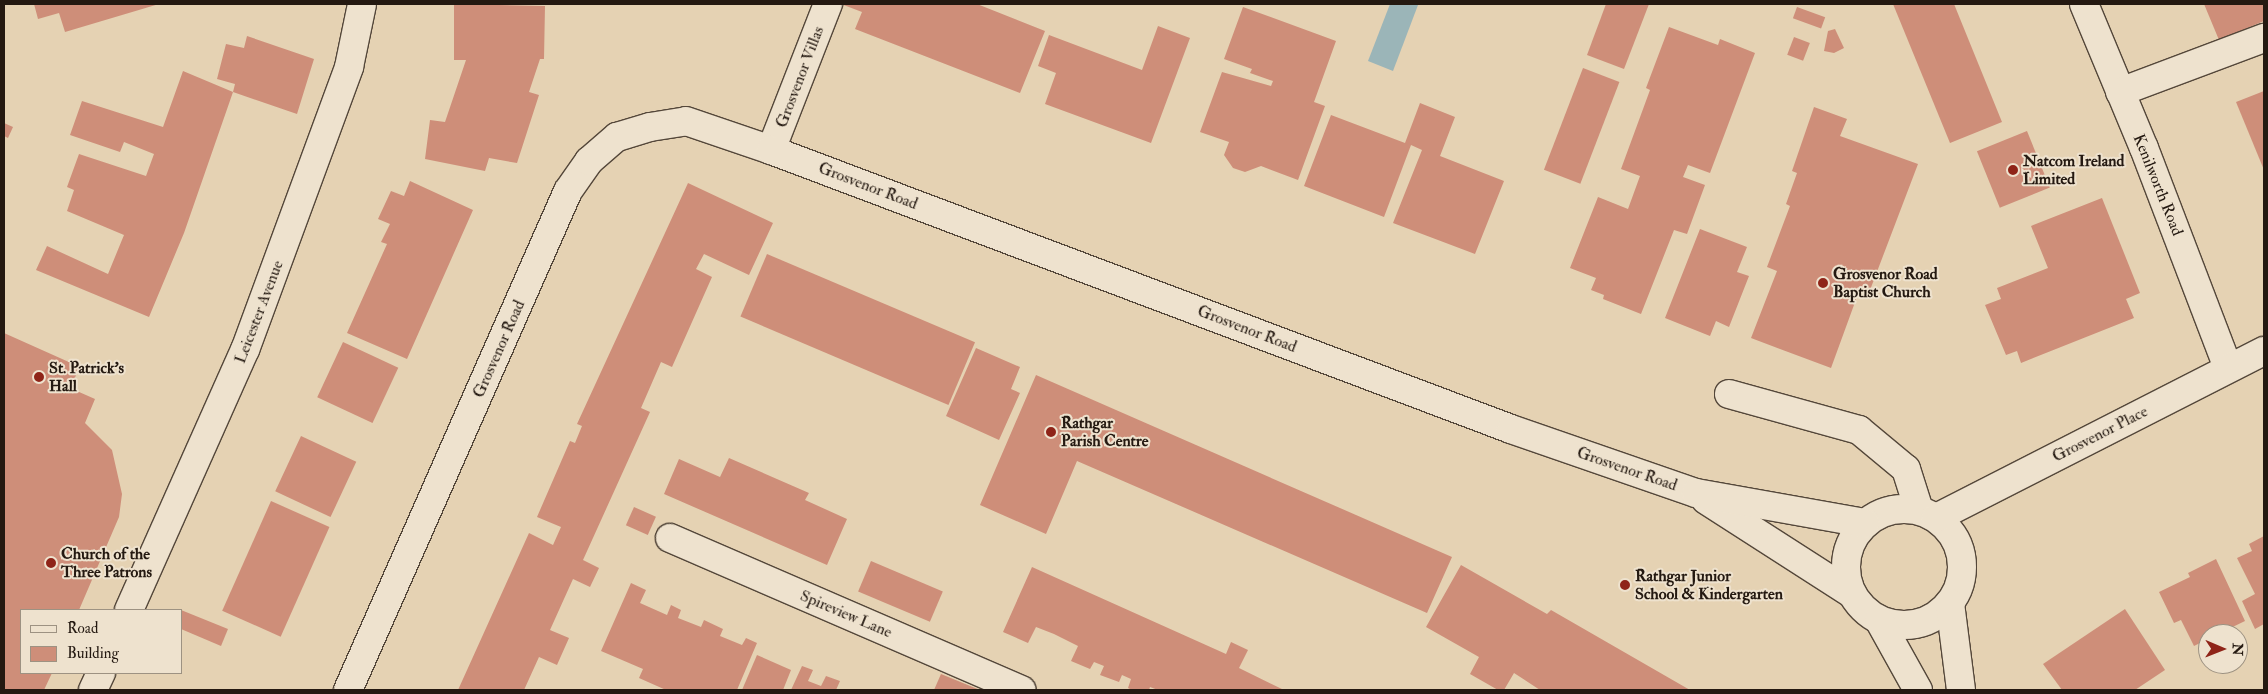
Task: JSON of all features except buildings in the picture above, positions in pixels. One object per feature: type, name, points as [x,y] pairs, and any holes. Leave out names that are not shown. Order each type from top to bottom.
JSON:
[{"type":"street","name":"Leicester Avenue","points":[[129,609],[245,350],[349,67],[362,4]]},
{"type":"street","name":"Grosvenor Villas","points":[[771,150],[828,4]]},
{"type":"street","name":"Kenilworth Road","points":[[2084,4],[2228,368]]},
{"type":"street","points":[[2120,92],[2264,38]]},
{"type":"street","name":"Grosvenor Road","points":[[348,690],[568,191],[589,161],[617,137],[650,127],[686,121],[771,150],[1511,429],[1696,493],[1865,523]]},
{"type":"street","name":"Grosvenor Place","points":[[1928,514],[2264,351]]},
{"type":"street","points":[[1729,394],[1859,430],[1906,469],[1928,514]]},
{"type":"street","name":"Grosvenor Road","points":[[1696,493],[1851,593]]},
{"type":"street","points":[[1900,508],[1928,514],[1950,531],[1959,548],[1962,567],[1959,586],[1950,603],[1937,616],[1917,624],[1897,625],[1879,620],[1863,609],[1851,593],[1845,575],[1846,556],[1852,538],[1865,523],[1881,512],[1900,508]]},
{"type":"street","name":"Spireview Lane","points":[[670,538],[1022,690]]},
{"type":"street","points":[[1950,603],[1961,690]]},
{"type":"street","points":[[1879,620],[1918,690]]},
{"type":"street","points":[[93,690],[101,674]]},
{"type":"water","points":[[1390,4],[1418,5],[1393,71],[1368,61]]},
{"type":"place","name":"Natcom Ireland Limited","points":[[2013,170]]},
{"type":"place","name":"Grosvenor Road Baptist Church","points":[[1823,283]]},
{"type":"place","name":"St. Patrick's Hall","points":[[39,377]]},
{"type":"place","name":"Rathgar Parish Centre","points":[[1051,432]]},
{"type":"place","name":"Church of the Three Patrons","points":[[51,563]]},
{"type":"place","name":"Rathgar Junior School & Kindergarten","points":[[1625,585]]}]
